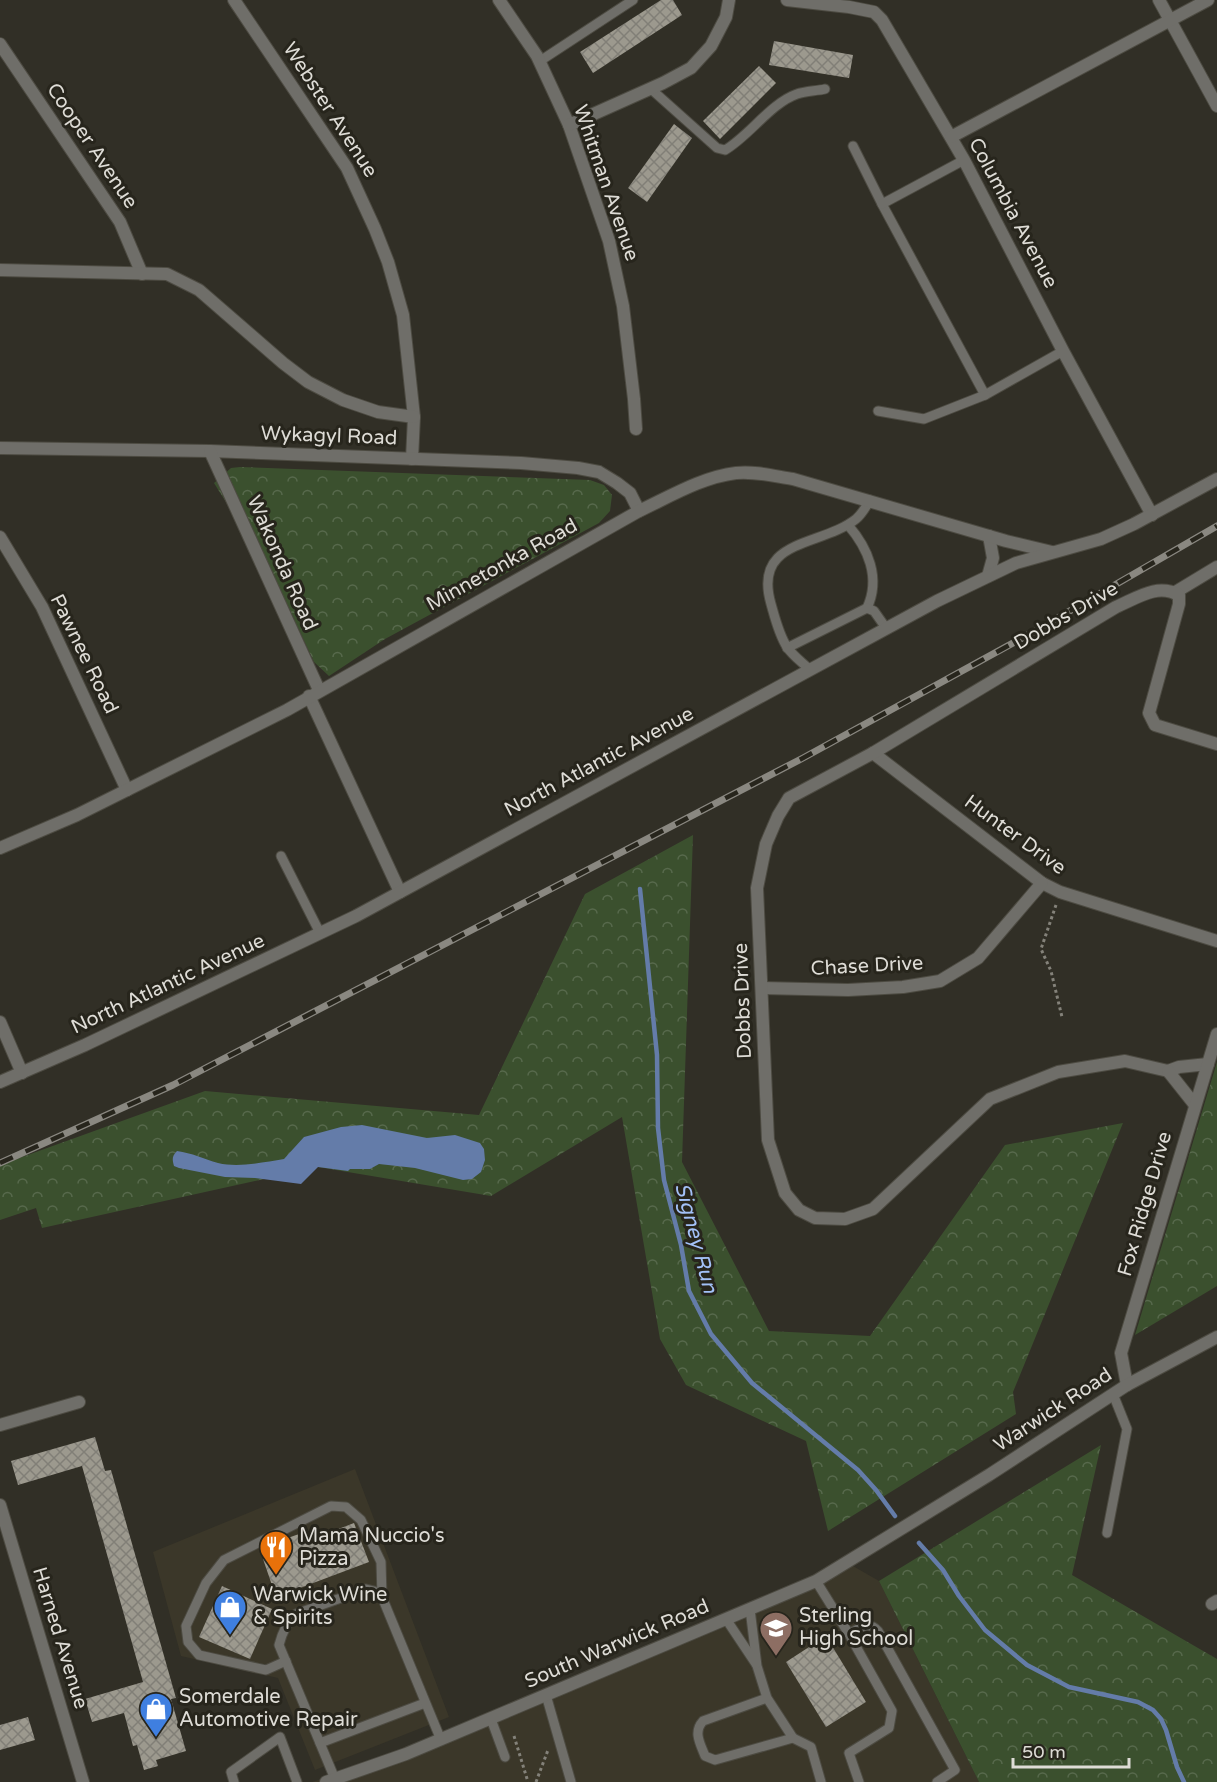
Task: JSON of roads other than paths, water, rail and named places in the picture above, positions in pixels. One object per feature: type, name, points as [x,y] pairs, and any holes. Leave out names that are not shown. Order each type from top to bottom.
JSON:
[{"type":"street","name":"Webster Avenue","points":[[234,0],[347,168],[388,262],[404,315],[414,417],[412,459]]},
{"type":"street","name":"Whitman Avenue","points":[[499,0],[540,61],[569,125],[609,241],[623,306],[636,429]]},
{"type":"street","points":[[569,125],[651,89],[691,68],[711,46],[726,17],[729,0]]},
{"type":"street","name":"Columbia Avenue","points":[[787,0],[874,12],[882,20],[964,160],[1063,351],[1152,515]]},
{"type":"street","points":[[1159,0],[1217,106]]},
{"type":"street","points":[[951,137],[1208,0]]},
{"type":"street","name":"Cooper Avenue","points":[[0,44],[120,222],[142,274]]},
{"type":"street","points":[[0,270],[167,274],[199,290],[308,382],[343,400],[378,412],[414,417]]},
{"type":"street","name":"Wykagyl Road","points":[[0,448],[210,451],[521,463],[578,468],[599,472],[630,493],[639,511]]},
{"type":"street","name":"Wakonda Road","points":[[210,451],[400,892]]},
{"type":"street","name":"Minnetonka Road","points":[[0,849],[127,790],[287,710],[639,511],[694,485],[735,473],[760,473],[793,479],[1052,552]]},
{"type":"street","name":"North Atlantic Avenue","points":[[0,1082],[85,1045],[320,933],[400,892],[886,628],[988,576],[1052,552],[1101,539],[1152,515],[1217,479]]},
{"type":"street","points":[[988,576],[993,558],[989,536]]},
{"type":"street","name":"Pawnee Road","points":[[0,537],[42,607],[127,790]]},
{"type":"street","name":"Dobbs Drive","points":[[1208,1064],[1179,1067],[1168,1071],[1125,1061],[1058,1072],[990,1099],[873,1209],[845,1219],[815,1218],[800,1210],[785,1193],[768,1140],[757,888],[766,844],[789,798],[873,753],[1116,607],[1157,589],[1170,591],[1217,567]]},
{"type":"street","points":[[1170,591],[1179,595],[1179,604],[1149,713],[1155,725],[1217,744]]},
{"type":"street","name":"Hunter Drive","points":[[873,753],[1042,883],[1060,892],[1217,941]]},
{"type":"street","name":"Chase Drive","points":[[762,988],[848,990],[903,987],[940,981],[978,958],[1042,883]]},
{"type":"street","points":[[0,1022],[22,1073]]},
{"type":"street","name":"Fox Ridge Drive","points":[[1127,1385],[1121,1353],[1217,1034]]},
{"type":"street","points":[[1168,1071],[1195,1105]]},
{"type":"street","name":"Warwick Road","points":[[914,1521],[1127,1385],[1217,1337]]},
{"type":"street","points":[[0,1425],[79,1402]]},
{"type":"street","name":"Harned Avenue","points":[[0,1505],[83,1782]]},
{"type":"street","name":"South Warwick Road","points":[[330,1780],[441,1740],[816,1581],[914,1521]]},
{"type":"lane","points":[[540,61],[633,0]]},
{"type":"lane","points":[[651,89],[717,148],[725,150],[796,94],[825,89]]},
{"type":"lane","points":[[853,146],[985,395]]},
{"type":"lane","points":[[882,204],[964,160]]},
{"type":"lane","points":[[878,411],[924,419],[985,395],[1063,351]]},
{"type":"lane","points":[[810,670],[787,648],[776,619],[767,591],[772,562],[800,545],[848,525],[859,517],[870,500]]},
{"type":"lane","points":[[787,648],[867,608],[873,595],[873,580],[868,555],[848,525]]},
{"type":"lane","points":[[867,608],[874,611],[886,628]]},
{"type":"lane","points":[[281,856],[320,933]]},
{"type":"lane","points":[[1107,1533],[1127,1429],[1113,1394]]},
{"type":"lane","points":[[286,1661],[266,1670],[199,1655],[188,1642],[186,1626],[206,1583],[224,1560],[331,1506],[346,1507],[361,1520],[381,1562],[382,1597],[441,1740]]},
{"type":"lane","points":[[816,1581],[892,1711],[889,1728],[849,1753],[859,1782]]},
{"type":"lane","points":[[330,1780],[320,1743],[279,1645],[281,1634],[296,1614],[366,1589],[375,1591],[382,1597]]},
{"type":"lane","points":[[750,1609],[757,1666],[767,1698],[793,1738],[811,1747],[821,1782]]},
{"type":"lane","points":[[726,1619],[757,1666]]},
{"type":"lane","points":[[849,1634],[867,1624],[878,1631],[955,1770],[938,1782]]},
{"type":"lane","points":[[546,1695],[571,1782]]},
{"type":"lane","points":[[767,1698],[703,1721],[697,1734],[705,1756],[715,1760],[793,1738]]},
{"type":"lane","points":[[320,1743],[425,1703]]},
{"type":"lane","points":[[490,1719],[505,1757]]},
{"type":"lane","points":[[234,1782],[231,1772],[280,1737],[297,1782]]},
{"type":"water","points":[[362,1125],[427,1138],[455,1135],[480,1143],[484,1149],[485,1160],[481,1172],[472,1179],[463,1180],[415,1168],[379,1164],[370,1169],[350,1169],[348,1171],[318,1167],[301,1184],[225,1177],[174,1166],[173,1156],[177,1151],[218,1163],[234,1165],[284,1159],[304,1137],[341,1127]]},
{"type":"waterway","name":"Signey Run","points":[[640,889],[657,1055],[658,1128],[664,1180],[681,1245],[689,1291],[711,1334],[752,1383],[858,1470],[895,1516]]},
{"type":"waterway","name":"Signey Run","points":[[919,1543],[943,1570],[959,1596],[985,1630],[1027,1665],[1069,1687],[1138,1702],[1153,1710],[1161,1719],[1166,1730],[1184,1782]]},
{"type":"railway","points":[[0,1163],[173,1085],[803,758],[1035,631],[1217,526]]},
{"type":"place","name":"Mama Nuccio's Pizza","points":[[276,1576]]},
{"type":"place","name":"Warwick Wine & Spirits","points":[[230,1636]]},
{"type":"place","name":"Sterling High School","points":[[776,1657]]},
{"type":"place","name":"Somerdale Automotive Repair","points":[[156,1738]]}]
